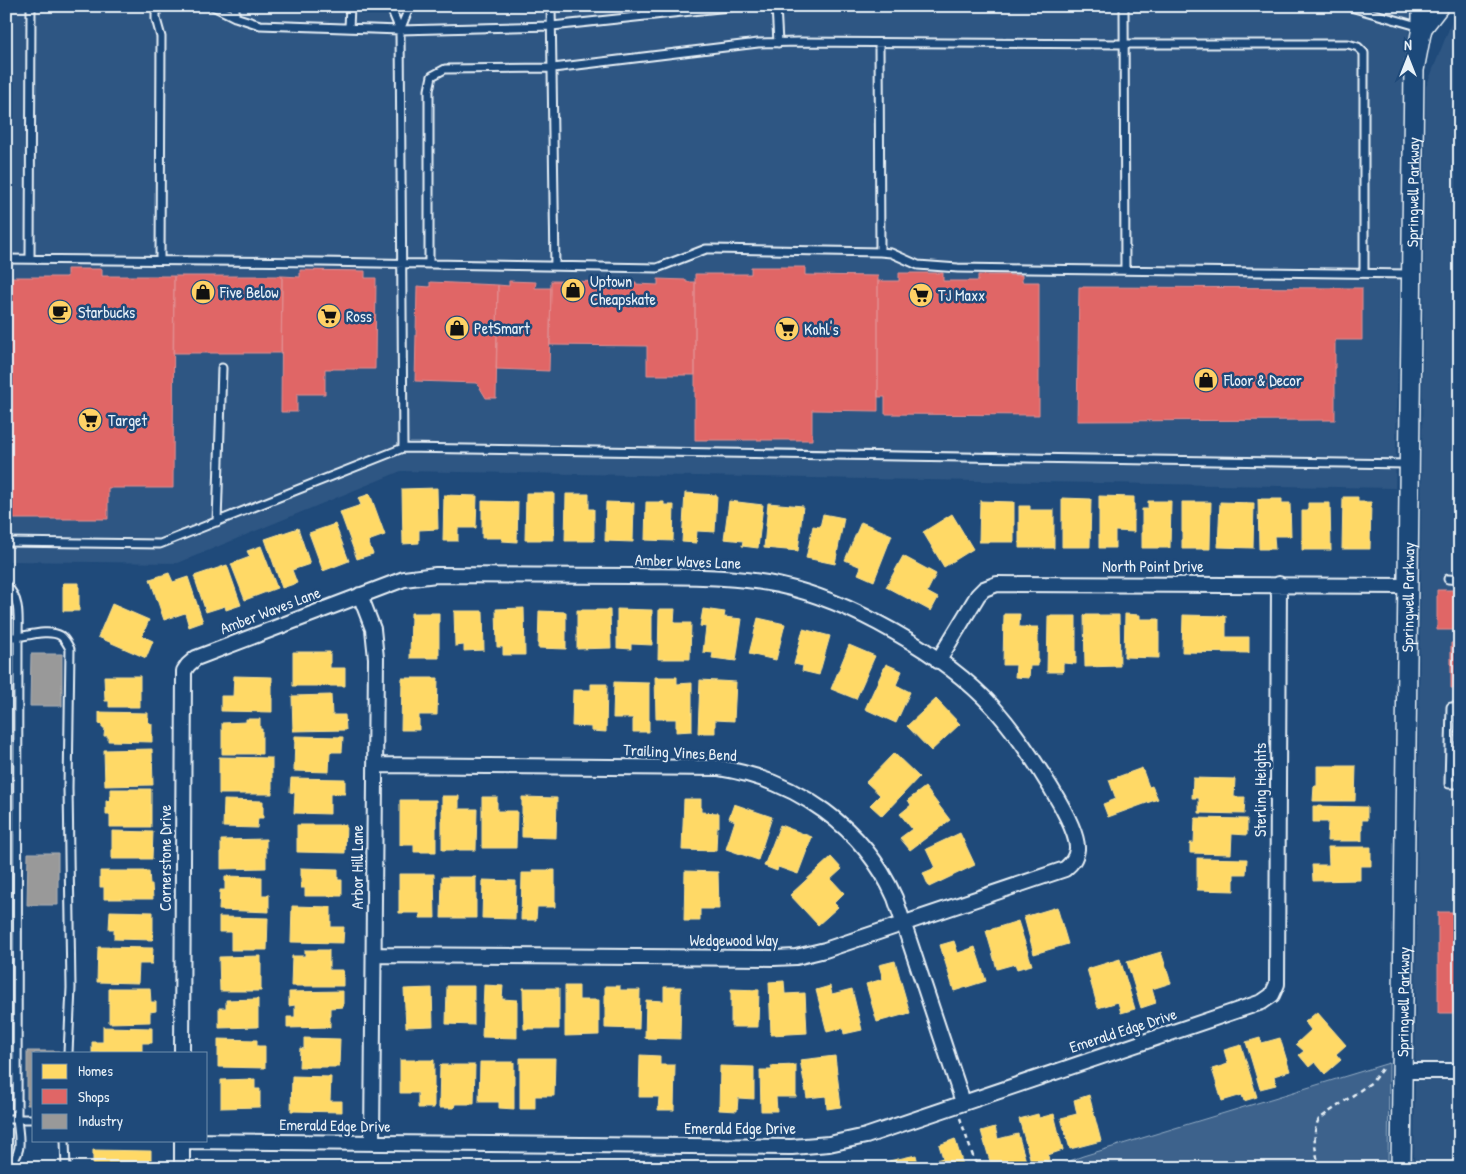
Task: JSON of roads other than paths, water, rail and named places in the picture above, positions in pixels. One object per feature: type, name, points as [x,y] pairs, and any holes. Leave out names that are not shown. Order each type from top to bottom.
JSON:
[{"type":"street","name":"Springwell Parkway","points":[[1401,1168],[1393,1068],[1408,586],[1414,70],[1422,28],[1422,6]]},
{"type":"street","name":"Springwell Parkway","points":[[1422,28],[1439,6]]},
{"type":"street","name":"Amber Waves Lane","points":[[188,665],[196,658],[404,578],[436,575],[715,577],[777,585],[807,592],[865,616],[896,633],[938,661],[993,707],[1039,768],[1061,804],[1076,842],[1075,858]]},
{"type":"street","name":"North Point Drive","points":[[938,661],[978,595],[984,589],[997,584],[1408,586]]},
{"type":"street","name":"Sterling Heights","points":[[1272,995],[1277,984],[1279,584]]},
{"type":"street","name":"Arbor Hill Lane","points":[[360,594],[369,616],[375,641],[372,1142]]},
{"type":"street","name":"Cornerstone Drive","points":[[182,1052],[184,678],[188,665]]},
{"type":"street","name":"Trailing Vines Bend","points":[[375,765],[703,767],[738,770],[759,776],[796,792],[817,805],[850,832],[865,848],[888,881],[904,923],[959,1103]]},
{"type":"street","name":"Wedgewood Way","points":[[374,955],[784,958],[825,950],[1066,869],[1075,858]]},
{"type":"street","name":"Emerald Edge Drive","points":[[208,1140],[813,1146],[829,1144],[866,1136],[1262,1002],[1272,995]]},
{"type":"street","points":[[1393,1068],[1460,1071]]},
{"type":"street","points":[[182,1142],[182,1168]]},
{"type":"lane","points":[[30,259],[31,6]]},
{"type":"lane","points":[[156,6],[156,19],[161,37],[160,260]]},
{"type":"lane","points":[[213,6],[234,17],[260,25],[400,30],[552,26],[738,6]]},
{"type":"lane","points":[[234,17],[235,6]]},
{"type":"lane","points":[[349,28],[350,6]]},
{"type":"lane","points":[[390,6],[400,30],[403,448]]},
{"type":"lane","points":[[400,30],[410,6]]},
{"type":"lane","points":[[551,6],[555,266]]},
{"type":"lane","points":[[644,16],[645,6]]},
{"type":"lane","points":[[776,6],[778,42]]},
{"type":"lane","points":[[1124,6],[1124,270]]},
{"type":"lane","points":[[1347,6],[1422,28]]},
{"type":"lane","points":[[429,264],[430,90],[432,76],[445,69],[553,68],[778,42],[1348,44],[1358,47],[1364,53],[1364,273]]},
{"type":"lane","points":[[879,43],[880,252]]},
{"type":"lane","points":[[6,259],[657,268],[706,249],[880,252],[890,253],[918,265],[958,268],[1412,274]]},
{"type":"lane","points":[[217,522],[222,368]]},
{"type":"lane","points":[[6,542],[160,544],[403,448],[1409,464]]},
{"type":"lane","points":[[1448,579],[1460,580]]},
{"type":"lane","points":[[6,585],[14,592],[18,604],[17,1119],[20,1147],[15,1160],[7,1168]]},
{"type":"lane","points":[[6,637],[46,633],[57,634],[63,637],[70,649],[68,788],[70,988],[68,1052]]},
{"type":"lane","points":[[1460,707],[1451,707],[1449,784],[1460,784]]},
{"type":"lane","points":[[6,1119],[32,1119]]},
{"type":"lane","points":[[66,1142],[66,1168]]},
{"type":"place","name":"Uptown Cheapskate","points":[[573,290]]},
{"type":"place","name":"Five Below","points":[[203,292]]},
{"type":"place","name":"TJ Maxx","points":[[921,295]]},
{"type":"place","name":"Starbucks","points":[[60,312]]},
{"type":"place","name":"Ross","points":[[329,316]]},
{"type":"place","name":"PetSmart","points":[[457,328]]},
{"type":"place","name":"Kohl's","points":[[787,329]]},
{"type":"place","name":"Floor & Decor","points":[[1206,380]]},
{"type":"place","name":"Target","points":[[90,420]]}]
